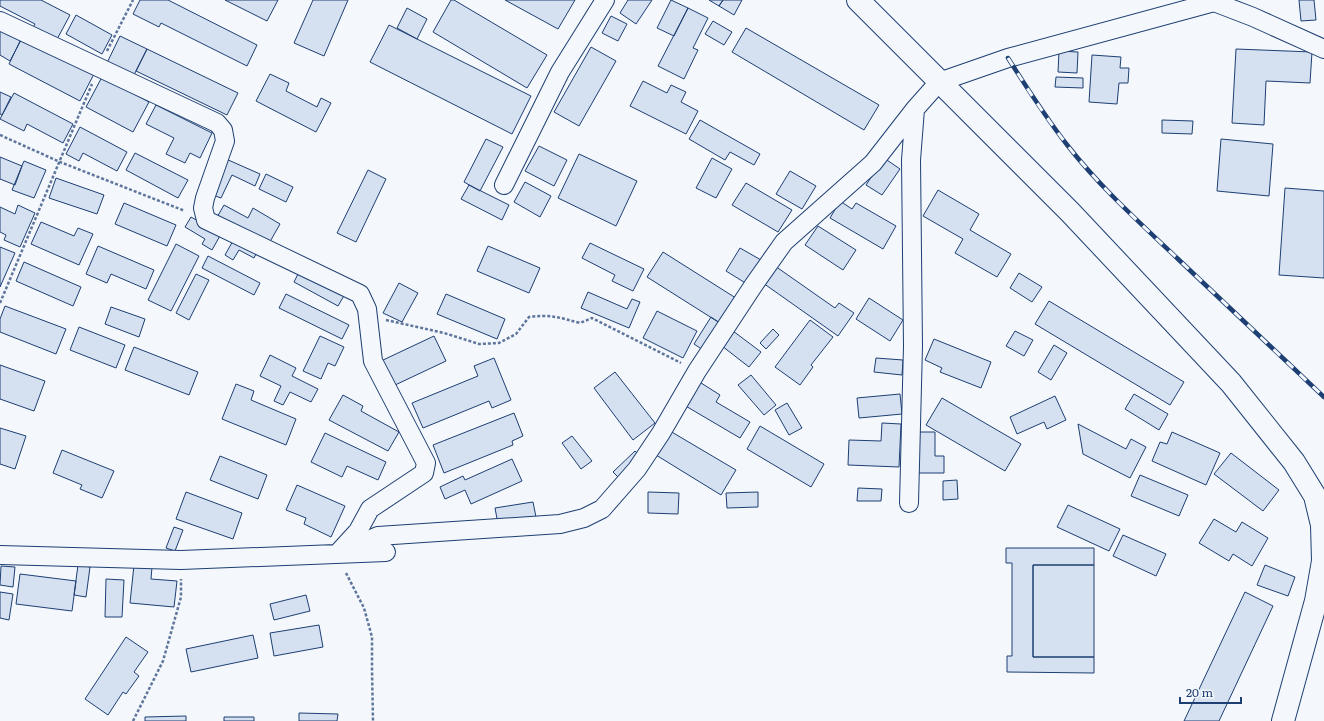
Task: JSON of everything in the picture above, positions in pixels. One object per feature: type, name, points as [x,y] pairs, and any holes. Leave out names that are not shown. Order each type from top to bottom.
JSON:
[{"type":"street","points":[[504,186],[560,72],[604,0]]},
{"type":"street","points":[[858,0],[1070,212],[1231,383],[1294,462],[1315,496],[1323,525],[1323,561],[1316,601],[1283,721]]},
{"type":"street","points":[[337,554],[378,536],[560,524],[584,518],[602,509],[637,469],[661,433],[697,371],[784,242],[873,163],[914,109],[939,82],[1008,58],[1214,1],[1253,16],[1324,49]]},
{"type":"street","points":[[0,21],[217,123],[223,130],[225,141],[205,198],[203,208],[206,220],[360,294],[367,309],[373,361],[426,463],[424,473],[370,509],[358,531],[337,554]]},
{"type":"street","points":[[909,503],[913,346],[911,160],[914,109]]},
{"type":"street","points":[[0,555],[181,560],[386,552]]},
{"type":"path","points":[[0,303],[98,68],[133,0]]},
{"type":"path","points":[[0,135],[60,162],[206,220]]},
{"type":"path","points":[[368,316],[444,333],[479,344],[499,343],[516,334],[529,317],[553,316],[580,323],[592,318],[697,371]]},
{"type":"path","points":[[337,554],[364,608],[372,637],[373,721]]},
{"type":"path","points":[[133,721],[163,661],[181,597],[181,560]]},
{"type":"building","points":[[0,0],[41,0],[70,15],[55,43],[31,31],[35,24],[0,6]]},
{"type":"building","points":[[140,0],[168,0],[257,45],[247,66],[161,23],[159,27],[133,14]]},
{"type":"building","points":[[225,0],[278,0],[267,21]]},
{"type":"building","points":[[313,0],[348,0],[324,56],[294,43]]},
{"type":"building","points":[[451,0],[454,0],[547,55],[527,88],[433,32]]},
{"type":"building","points":[[505,0],[575,0],[558,29]]},
{"type":"building","points":[[628,0],[652,0],[636,24],[620,13]]},
{"type":"building","points":[[671,0],[688,8],[674,36],[657,28]]},
{"type":"building","points":[[709,0],[723,0],[719,6]]},
{"type":"building","points":[[723,0],[742,0],[734,15],[719,6]]},
{"type":"building","points":[[1299,0],[1314,0],[1316,20],[1301,21]]},
{"type":"building","points":[[407,8],[427,19],[417,39],[397,28]]},
{"type":"building","points":[[688,8],[708,18],[693,48],[698,50],[684,79],[658,66]]},
{"type":"building","points":[[76,15],[112,35],[102,54],[66,34]]},
{"type":"building","points":[[611,16],[627,24],[618,41],[602,33]]},
{"type":"building","points":[[713,21],[732,32],[724,45],[705,34]]},
{"type":"building","points":[[389,25],[531,96],[512,134],[370,62]]},
{"type":"building","points":[[746,28],[879,105],[864,130],[732,52]]},
{"type":"building","points":[[0,30],[21,40],[10,61],[0,55]]},
{"type":"building","points":[[120,36],[147,49],[132,79],[105,67]]},
{"type":"building","points":[[22,37],[94,74],[80,101],[9,64]]},
{"type":"building","points":[[591,47],[616,61],[579,126],[554,112]]},
{"type":"building","points":[[147,49],[238,93],[227,115],[136,71]]},
{"type":"building","points":[[1236,49],[1312,52],[1310,83],[1266,81],[1264,125],[1232,123]]},
{"type":"building","points":[[1059,51],[1078,52],[1077,73],[1058,72]]},
{"type":"building","points":[[1092,55],[1121,57],[1120,68],[1129,68],[1128,83],[1119,83],[1117,104],[1089,102]]},
{"type":"building","points":[[270,74],[289,83],[286,91],[317,107],[321,98],[331,103],[316,132],[256,101]]},
{"type":"building","points":[[102,77],[149,102],[133,132],[86,107]]},
{"type":"building","points":[[1056,77],[1083,78],[1083,88],[1055,87]]},
{"type":"building","points":[[643,81],[667,93],[671,85],[686,92],[681,102],[698,111],[686,134],[630,106]]},
{"type":"building","points":[[0,92],[11,97],[2,115],[0,114]]},
{"type":"building","points":[[14,93],[73,124],[63,143],[27,124],[24,131],[0,119]]},
{"type":"building","points":[[156,105],[212,133],[200,158],[190,153],[185,163],[166,154],[174,138],[146,124]]},
{"type":"building","points":[[700,120],[760,154],[754,165],[730,152],[725,160],[689,139]]},
{"type":"building","points":[[1162,120],[1193,121],[1192,134],[1162,133]]},
{"type":"building","points":[[80,127],[127,152],[117,171],[83,153],[79,161],[66,154]]},
{"type":"building","points":[[486,139],[503,147],[480,191],[464,182]]},
{"type":"building","points":[[1221,139],[1273,144],[1269,196],[1217,191]]},
{"type":"building","points":[[539,146],[567,160],[554,186],[525,171]]},
{"type":"building","points":[[135,153],[188,180],[178,198],[126,170]]},
{"type":"building","points":[[579,154],[637,181],[616,226],[558,198]]},
{"type":"building","points":[[0,157],[22,166],[15,185],[0,179]]},
{"type":"building","points":[[712,158],[732,169],[716,198],[696,188]]},
{"type":"building","points":[[884,158],[900,169],[882,195],[866,185]]},
{"type":"building","points":[[226,159],[260,174],[255,186],[232,175],[221,198],[210,194]]},
{"type":"building","points":[[24,161],[46,170],[34,198],[12,190]]},
{"type":"building","points":[[368,170],[386,179],[356,242],[337,233]]},
{"type":"building","points":[[790,171],[816,186],[802,209],[776,194]]},
{"type":"building","points":[[266,174],[293,187],[286,202],[259,189]]},
{"type":"building","points":[[56,178],[104,195],[97,214],[49,198]]},
{"type":"building","points":[[525,182],[551,196],[540,217],[514,202]]},
{"type":"building","points":[[746,183],[792,210],[778,232],[732,205]]},
{"type":"building","points":[[469,185],[509,205],[502,220],[461,199]]},
{"type":"building","points":[[1285,188],[1324,191],[1324,278],[1279,275]]},
{"type":"building","points":[[938,190],[979,214],[970,230],[1011,254],[997,277],[955,253],[963,239],[923,216]]},
{"type":"building","points":[[840,201],[852,209],[856,203],[896,226],[883,249],[830,218]]},
{"type":"building","points":[[124,203],[176,225],[167,246],[115,224]]},
{"type":"building","points":[[18,205],[35,213],[20,247],[4,240],[6,235],[0,232],[0,207],[15,214]]},
{"type":"building","points":[[224,205],[248,218],[253,208],[280,224],[267,247],[216,219]]},
{"type":"building","points":[[191,217],[221,234],[212,250],[202,244],[205,239],[185,227]]},
{"type":"building","points":[[41,222],[74,236],[78,228],[93,234],[79,265],[31,244]]},
{"type":"building","points":[[818,226],[856,250],[843,270],[805,245]]},
{"type":"building","points":[[234,239],[257,252],[254,258],[239,250],[233,260],[225,255]]},
{"type":"building","points":[[590,243],[644,269],[633,291],[612,281],[615,275],[582,258]]},
{"type":"building","points":[[176,244],[199,256],[171,311],[148,300]]},
{"type":"building","points":[[98,246],[154,270],[146,289],[111,274],[107,283],[86,274]]},
{"type":"building","points":[[488,246],[540,268],[529,293],[477,271]]},
{"type":"building","points":[[0,247],[15,253],[0,287]]},
{"type":"building","points":[[740,248],[761,260],[747,284],[726,271]]},
{"type":"building","points":[[663,252],[739,300],[723,325],[647,277]]},
{"type":"building","points":[[208,256],[260,283],[254,295],[202,268]]},
{"type":"building","points":[[24,262],[81,287],[73,306],[16,281]]},
{"type":"building","points":[[775,266],[835,308],[839,303],[854,313],[838,336],[763,283]]},
{"type":"building","points":[[300,270],[345,294],[338,306],[294,282]]},
{"type":"building","points":[[1019,273],[1042,287],[1032,302],[1010,288]]},
{"type":"building","points":[[196,274],[209,280],[189,320],[176,313]]},
{"type":"building","points":[[399,283],[418,293],[402,322],[383,313]]},
{"type":"building","points":[[588,292],[627,309],[632,299],[640,302],[629,328],[581,308]]},
{"type":"building","points":[[286,294],[349,325],[342,339],[279,308]]},
{"type":"building","points":[[446,294],[505,319],[497,339],[437,314]]},
{"type":"building","points":[[869,298],[903,320],[890,341],[856,319]]},
{"type":"building","points":[[1049,301],[1184,382],[1170,405],[1035,324]]},
{"type":"building","points":[[5,306],[66,329],[56,354],[0,332],[0,319]]},
{"type":"building","points":[[111,307],[145,319],[139,337],[105,324]]},
{"type":"building","points":[[657,311],[697,331],[683,358],[643,338]]},
{"type":"building","points":[[711,317],[723,325],[706,352],[694,344]]},
{"type":"building","points":[[810,320],[833,337],[811,365],[813,367],[800,385],[775,367]]},
{"type":"building","points":[[79,327],[125,345],[116,368],[70,350]]},
{"type":"building","points":[[773,329],[779,335],[766,349],[760,343]]},
{"type":"building","points":[[733,331],[761,352],[749,367],[722,346]]},
{"type":"building","points":[[1015,331],[1033,340],[1024,356],[1006,346]]},
{"type":"building","points":[[320,336],[344,347],[335,366],[328,363],[321,379],[303,371]]},
{"type":"building","points":[[434,336],[446,361],[393,386],[381,361]]},
{"type":"building","points":[[934,339],[991,362],[981,388],[940,372],[942,368],[925,360]]},
{"type":"building","points":[[1054,345],[1067,353],[1051,380],[1038,372]]},
{"type":"building","points":[[134,347],[198,372],[189,395],[125,370]]},
{"type":"building","points":[[270,355],[296,368],[292,376],[318,389],[311,402],[290,392],[283,405],[274,401],[281,386],[260,376]]},
{"type":"building","points":[[494,358],[511,400],[492,408],[489,401],[423,428],[412,403],[478,376],[474,366]]},
{"type":"building","points":[[876,358],[903,360],[902,375],[874,372]]},
{"type":"building","points":[[0,365],[45,381],[34,411],[0,399]]},
{"type":"building","points":[[615,372],[655,423],[633,440],[594,388]]},
{"type":"building","points":[[751,375],[776,405],[764,415],[738,385]]},
{"type":"building","points":[[698,381],[720,395],[716,402],[750,422],[740,438],[684,405]]},
{"type":"building","points":[[236,384],[254,391],[251,400],[296,419],[286,445],[222,419]]},
{"type":"building","points":[[900,394],[902,414],[859,418],[857,398]]},
{"type":"building","points":[[1134,394],[1168,414],[1159,430],[1125,409]]},
{"type":"building","points":[[343,395],[363,406],[361,411],[399,432],[388,451],[329,420]]},
{"type":"building","points":[[1055,396],[1066,420],[1047,429],[1044,422],[1017,434],[1010,417]]},
{"type":"building","points":[[942,398],[1021,444],[1005,471],[926,425]]},
{"type":"building","points":[[787,403],[802,428],[789,435],[775,410]]},
{"type":"building","points":[[514,413],[523,436],[512,441],[513,445],[444,473],[433,445]]},
{"type":"building","points":[[882,423],[901,424],[899,467],[848,465],[849,440],[881,441]]},
{"type":"building","points":[[1078,424],[1126,449],[1131,439],[1146,447],[1130,478],[1083,454]]},
{"type":"building","points":[[760,426],[824,464],[811,487],[747,449]]},
{"type":"building","points":[[0,428],[26,436],[15,469],[0,464]]},
{"type":"building","points":[[670,431],[736,470],[721,495],[656,455]]},
{"type":"building","points":[[918,432],[935,432],[935,456],[944,456],[944,473],[918,473]]},
{"type":"building","points":[[1172,432],[1220,453],[1206,485],[1152,461],[1160,442],[1167,444]]},
{"type":"building","points":[[325,433],[386,462],[378,480],[347,466],[342,477],[311,462]]},
{"type":"building","points":[[572,436],[592,461],[581,469],[562,443]]},
{"type":"building","points":[[62,450],[114,471],[102,498],[80,489],[82,485],[53,473]]},
{"type":"building","points":[[635,451],[641,457],[619,478],[613,472]]},
{"type":"building","points":[[1231,453],[1279,490],[1263,511],[1214,474]]},
{"type":"building","points":[[220,456],[267,475],[258,499],[210,480]]},
{"type":"building","points":[[512,459],[522,481],[471,504],[465,490],[445,499],[440,487],[463,476],[465,480]]},
{"type":"building","points":[[1140,475],[1188,495],[1179,516],[1131,496]]},
{"type":"building","points":[[957,480],[958,499],[943,500],[943,481]]},
{"type":"building","points":[[297,485],[345,506],[331,537],[304,524],[306,518],[286,510]]},
{"type":"building","points":[[858,488],[882,489],[881,501],[857,501]]},
{"type":"building","points":[[186,492],[242,513],[233,539],[176,519]]},
{"type":"building","points":[[648,492],[679,493],[678,514],[648,513]]},
{"type":"building","points":[[758,492],[758,507],[727,508],[726,493]]},
{"type":"building","points":[[533,502],[536,517],[498,524],[495,508]]},
{"type":"building","points":[[1068,505],[1120,529],[1109,551],[1057,527]]},
{"type":"building","points":[[1214,519],[1236,532],[1242,522],[1268,538],[1252,566],[1233,554],[1229,561],[1199,543]]},
{"type":"building","points":[[174,527],[183,530],[175,551],[166,548]]},
{"type":"building","points":[[1123,535],[1166,554],[1156,576],[1113,556]]},
{"type":"building","points":[[1006,548],[1094,548],[1094,565],[1033,565],[1033,657],[1094,657],[1094,673],[1007,672],[1007,656],[1012,656],[1012,563],[1006,563]]},
{"type":"building","points":[[78,565],[90,567],[86,597],[74,595]]},
{"type":"building","points":[[134,565],[152,567],[151,579],[177,581],[174,607],[130,603]]},
{"type":"building","points":[[1033,565],[1094,565],[1094,657],[1033,657]]},
{"type":"building","points":[[1265,565],[1295,577],[1288,596],[1257,585]]},
{"type":"building","points":[[1,566],[15,567],[13,587],[0,585]]},
{"type":"building","points":[[20,574],[76,581],[72,611],[16,604]]},
{"type":"building","points":[[106,579],[124,580],[122,617],[105,617]]},
{"type":"building","points":[[0,592],[13,594],[9,620],[0,618]]},
{"type":"building","points":[[1245,592],[1273,606],[1219,721],[1184,721]]},
{"type":"building","points":[[306,595],[310,611],[274,620],[270,604]]},
{"type":"building","points":[[319,625],[323,647],[274,656],[270,633]]},
{"type":"building","points":[[253,635],[258,658],[191,672],[186,649]]},
{"type":"building","points":[[126,637],[148,652],[134,672],[139,676],[126,694],[123,692],[108,715],[85,699]]},
{"type":"building","points":[[299,713],[338,714],[337,721],[299,721]]},
{"type":"building","points":[[186,716],[186,721],[145,721],[145,717]]},
{"type":"building","points":[[224,717],[254,717],[254,721],[224,721]]},
{"type":"railway","points":[[1008,58],[1052,125],[1093,176],[1135,218],[1324,397]]}]
